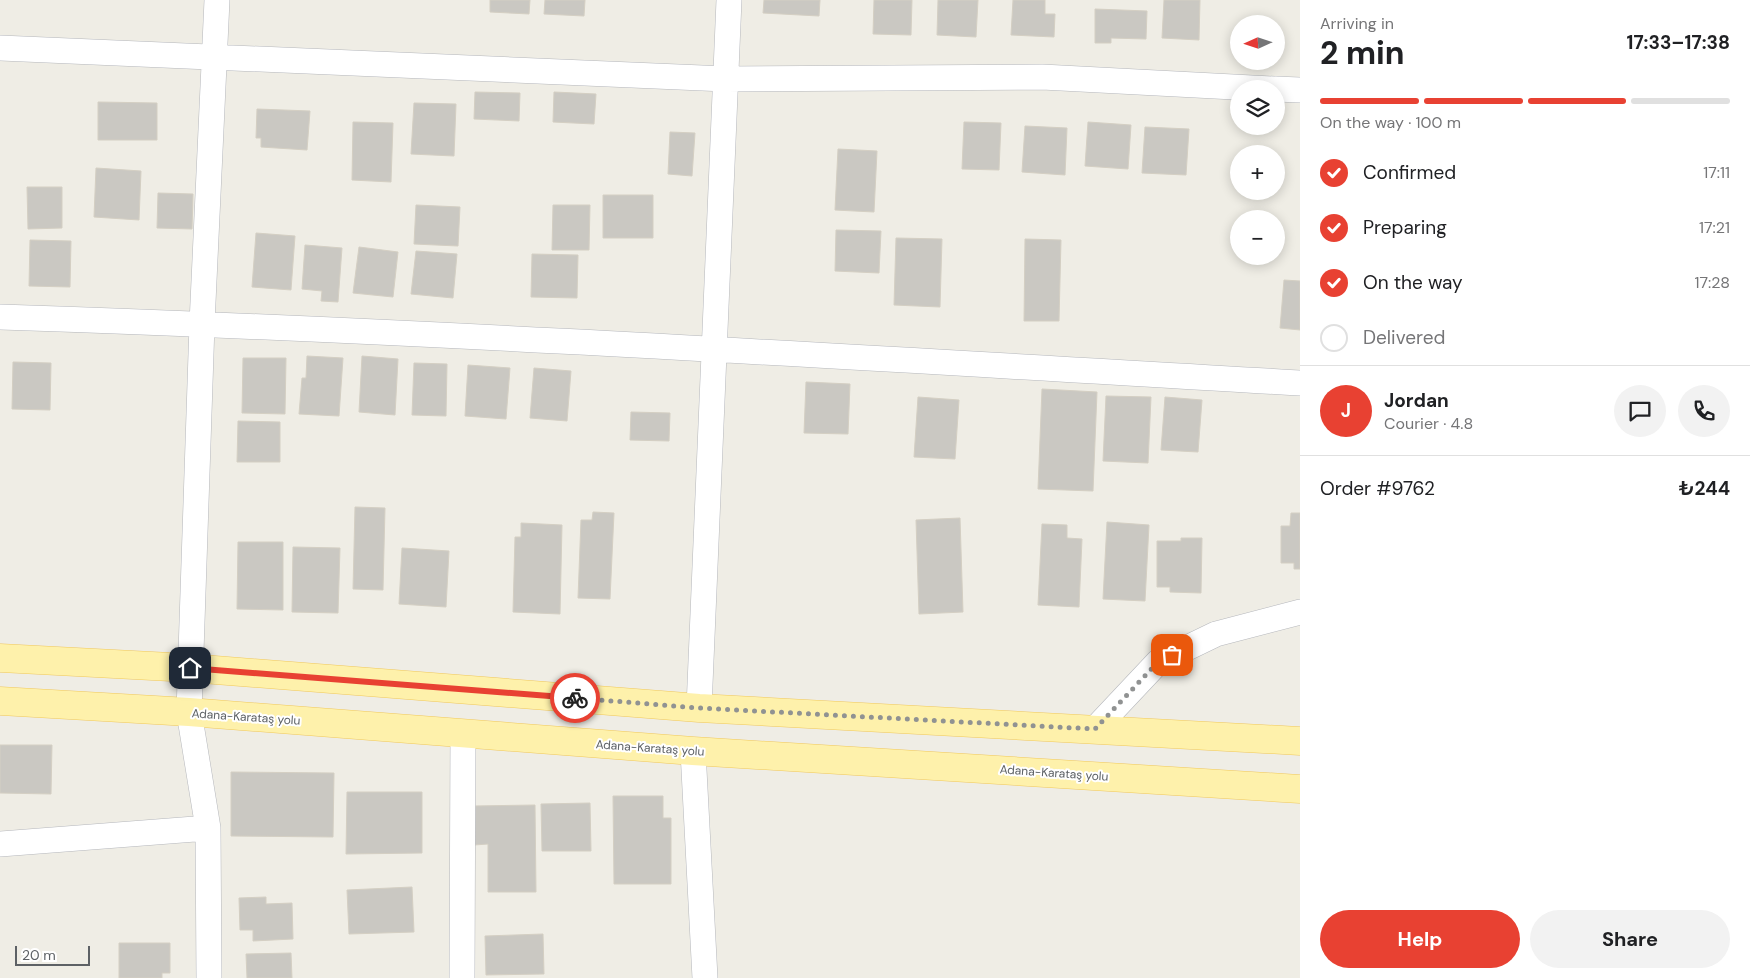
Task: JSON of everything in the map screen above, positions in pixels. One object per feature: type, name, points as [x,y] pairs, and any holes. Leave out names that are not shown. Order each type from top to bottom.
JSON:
[{"type":"main road","points":[[0,658],[190,668],[699,708],[1300,741]]},
{"type":"main road","name":"Adana-Karataş yolu","points":[[0,701],[189,712],[693,751],[1300,789]]},
{"type":"street","points":[[209,978],[208,828],[189,712],[202,324],[217,0]]},
{"type":"street","points":[[699,708],[729,0]]},
{"type":"street","points":[[0,48],[726,78],[1042,77],[1230,87]]},
{"type":"street","points":[[1285,89],[1300,90]]},
{"type":"street","points":[[0,317],[202,324],[715,350],[1300,383]]},
{"type":"street","points":[[1095,729],[1158,662],[1216,634],[1300,612]]},
{"type":"street","points":[[462,978],[463,733]]},
{"type":"street","points":[[693,751],[705,978]]},
{"type":"street","points":[[0,844],[208,828]]},
{"type":"building","points":[[490,0],[530,0],[529,14],[490,12]]},
{"type":"building","points":[[545,0],[585,0],[584,16],[544,14]]},
{"type":"building","points":[[764,0],[820,0],[819,16],[763,13]]},
{"type":"building","points":[[874,0],[912,0],[911,35],[873,34]]},
{"type":"building","points":[[938,0],[978,0],[976,37],[937,35]]},
{"type":"building","points":[[1013,0],[1045,0],[1045,14],[1055,14],[1054,37],[1011,35]]},
{"type":"building","points":[[1164,0],[1200,0],[1199,40],[1162,38]]},
{"type":"building","points":[[1095,9],[1147,11],[1146,39],[1111,38],[1111,43],[1095,43]]},
{"type":"building","points":[[475,92],[520,93],[519,121],[474,119]]},
{"type":"building","points":[[554,92],[596,94],[594,124],[553,122]]},
{"type":"building","points":[[98,102],[157,103],[157,140],[98,140]]},
{"type":"building","points":[[414,103],[456,104],[454,156],[411,154]]},
{"type":"building","points":[[257,109],[310,111],[307,150],[261,147],[261,138],[256,138]]},
{"type":"building","points":[[353,122],[393,123],[391,182],[352,180]]},
{"type":"building","points":[[964,122],[1001,123],[999,170],[962,169]]},
{"type":"building","points":[[1088,122],[1131,125],[1128,169],[1085,166]]},
{"type":"building","points":[[1025,126],[1067,128],[1065,175],[1022,172]]},
{"type":"building","points":[[1145,127],[1189,129],[1186,175],[1142,173]]},
{"type":"building","points":[[670,132],[695,133],[692,176],[668,174]]},
{"type":"building","points":[[838,149],[877,151],[874,212],[835,210]]},
{"type":"building","points":[[96,168],[141,171],[139,220],[94,217]]},
{"type":"building","points":[[27,187],[62,187],[62,228],[28,229]]},
{"type":"building","points":[[158,193],[193,194],[192,229],[157,228]]},
{"type":"building","points":[[603,195],[653,195],[653,238],[603,238]]},
{"type":"building","points":[[416,205],[460,207],[458,246],[414,244]]},
{"type":"building","points":[[553,205],[590,205],[589,250],[552,250]]},
{"type":"building","points":[[836,230],[881,231],[879,273],[835,271]]},
{"type":"building","points":[[256,233],[295,236],[291,290],[252,287]]},
{"type":"building","points":[[896,238],[942,239],[940,307],[894,305]]},
{"type":"building","points":[[1025,239],[1061,240],[1059,321],[1024,321]]},
{"type":"building","points":[[30,240],[71,241],[70,287],[29,286]]},
{"type":"building","points":[[305,245],[342,248],[338,302],[321,301],[322,291],[302,289]]},
{"type":"building","points":[[359,247],[398,252],[393,297],[353,293]]},
{"type":"building","points":[[416,251],[457,254],[453,298],[411,294]]},
{"type":"building","points":[[532,254],[578,255],[577,298],[531,297]]},
{"type":"building","points":[[1284,280],[1300,281],[1300,330],[1280,328]]},
{"type":"building","points":[[307,356],[343,358],[339,416],[299,414],[302,378],[306,378]]},
{"type":"building","points":[[362,356],[398,359],[395,415],[359,412]]},
{"type":"building","points":[[243,358],[286,358],[285,414],[242,413]]},
{"type":"building","points":[[13,362],[51,363],[50,410],[12,409]]},
{"type":"building","points":[[414,363],[447,364],[446,416],[412,415]]},
{"type":"building","points":[[468,365],[510,368],[506,419],[465,416]]},
{"type":"building","points":[[534,368],[571,371],[567,421],[530,418]]},
{"type":"building","points":[[806,382],[850,384],[848,434],[804,433]]},
{"type":"building","points":[[1042,389],[1097,392],[1093,491],[1038,489]]},
{"type":"building","points":[[1106,396],[1151,397],[1148,463],[1103,461]]},
{"type":"building","points":[[918,397],[959,400],[955,459],[914,457]]},
{"type":"building","points":[[1165,397],[1202,400],[1198,452],[1161,450]]},
{"type":"building","points":[[631,412],[670,413],[669,441],[630,440]]},
{"type":"building","points":[[238,421],[280,422],[280,462],[237,462]]},
{"type":"building","points":[[355,507],[385,508],[383,590],[353,589]]},
{"type":"building","points":[[593,512],[614,513],[610,599],[578,598],[581,520],[592,520]]},
{"type":"building","points":[[1291,513],[1300,513],[1300,569],[1294,569],[1294,563],[1281,563],[1281,526],[1290,526]]},
{"type":"building","points":[[960,518],[963,612],[919,614],[916,520]]},
{"type":"building","points":[[1107,522],[1149,525],[1145,601],[1103,599]]},
{"type":"building","points":[[521,523],[562,525],[560,614],[513,612],[515,537],[521,537]]},
{"type":"building","points":[[1042,524],[1067,525],[1067,538],[1082,539],[1079,607],[1038,605]]},
{"type":"building","points":[[1181,538],[1202,538],[1201,593],[1170,592],[1170,587],[1157,587],[1157,541],[1181,541]]},
{"type":"building","points":[[238,542],[283,542],[283,610],[237,609]]},
{"type":"building","points":[[293,547],[340,548],[338,613],[292,612]]},
{"type":"building","points":[[402,548],[449,551],[446,607],[399,604]]},
{"type":"building","points":[[0,745],[52,745],[51,794],[0,793]]},
{"type":"building","points":[[231,772],[334,773],[333,837],[231,836]]},
{"type":"building","points":[[347,792],[422,792],[422,853],[346,854]]},
{"type":"building","points":[[613,796],[663,796],[663,818],[671,818],[671,884],[614,884]]},
{"type":"building","points":[[590,803],[591,851],[542,851],[541,804]]},
{"type":"building","points":[[535,805],[536,892],[488,892],[488,844],[474,845],[473,806]]},
{"type":"building","points":[[412,887],[414,932],[349,934],[347,890]]},
{"type":"building","points":[[266,897],[266,904],[292,903],[293,939],[253,941],[253,930],[240,930],[239,898]]},
{"type":"building","points":[[543,934],[544,974],[486,975],[485,936]]},
{"type":"building","points":[[119,943],[170,943],[170,973],[162,973],[162,978],[119,978]]},
{"type":"building","points":[[291,953],[292,978],[247,978],[246,954]]},
{"type":"way so far","points":[[575,698],[699,708],[1095,729],[1158,662],[1172,655]]},
{"type":"route","points":[[190,668],[575,698]]}]
